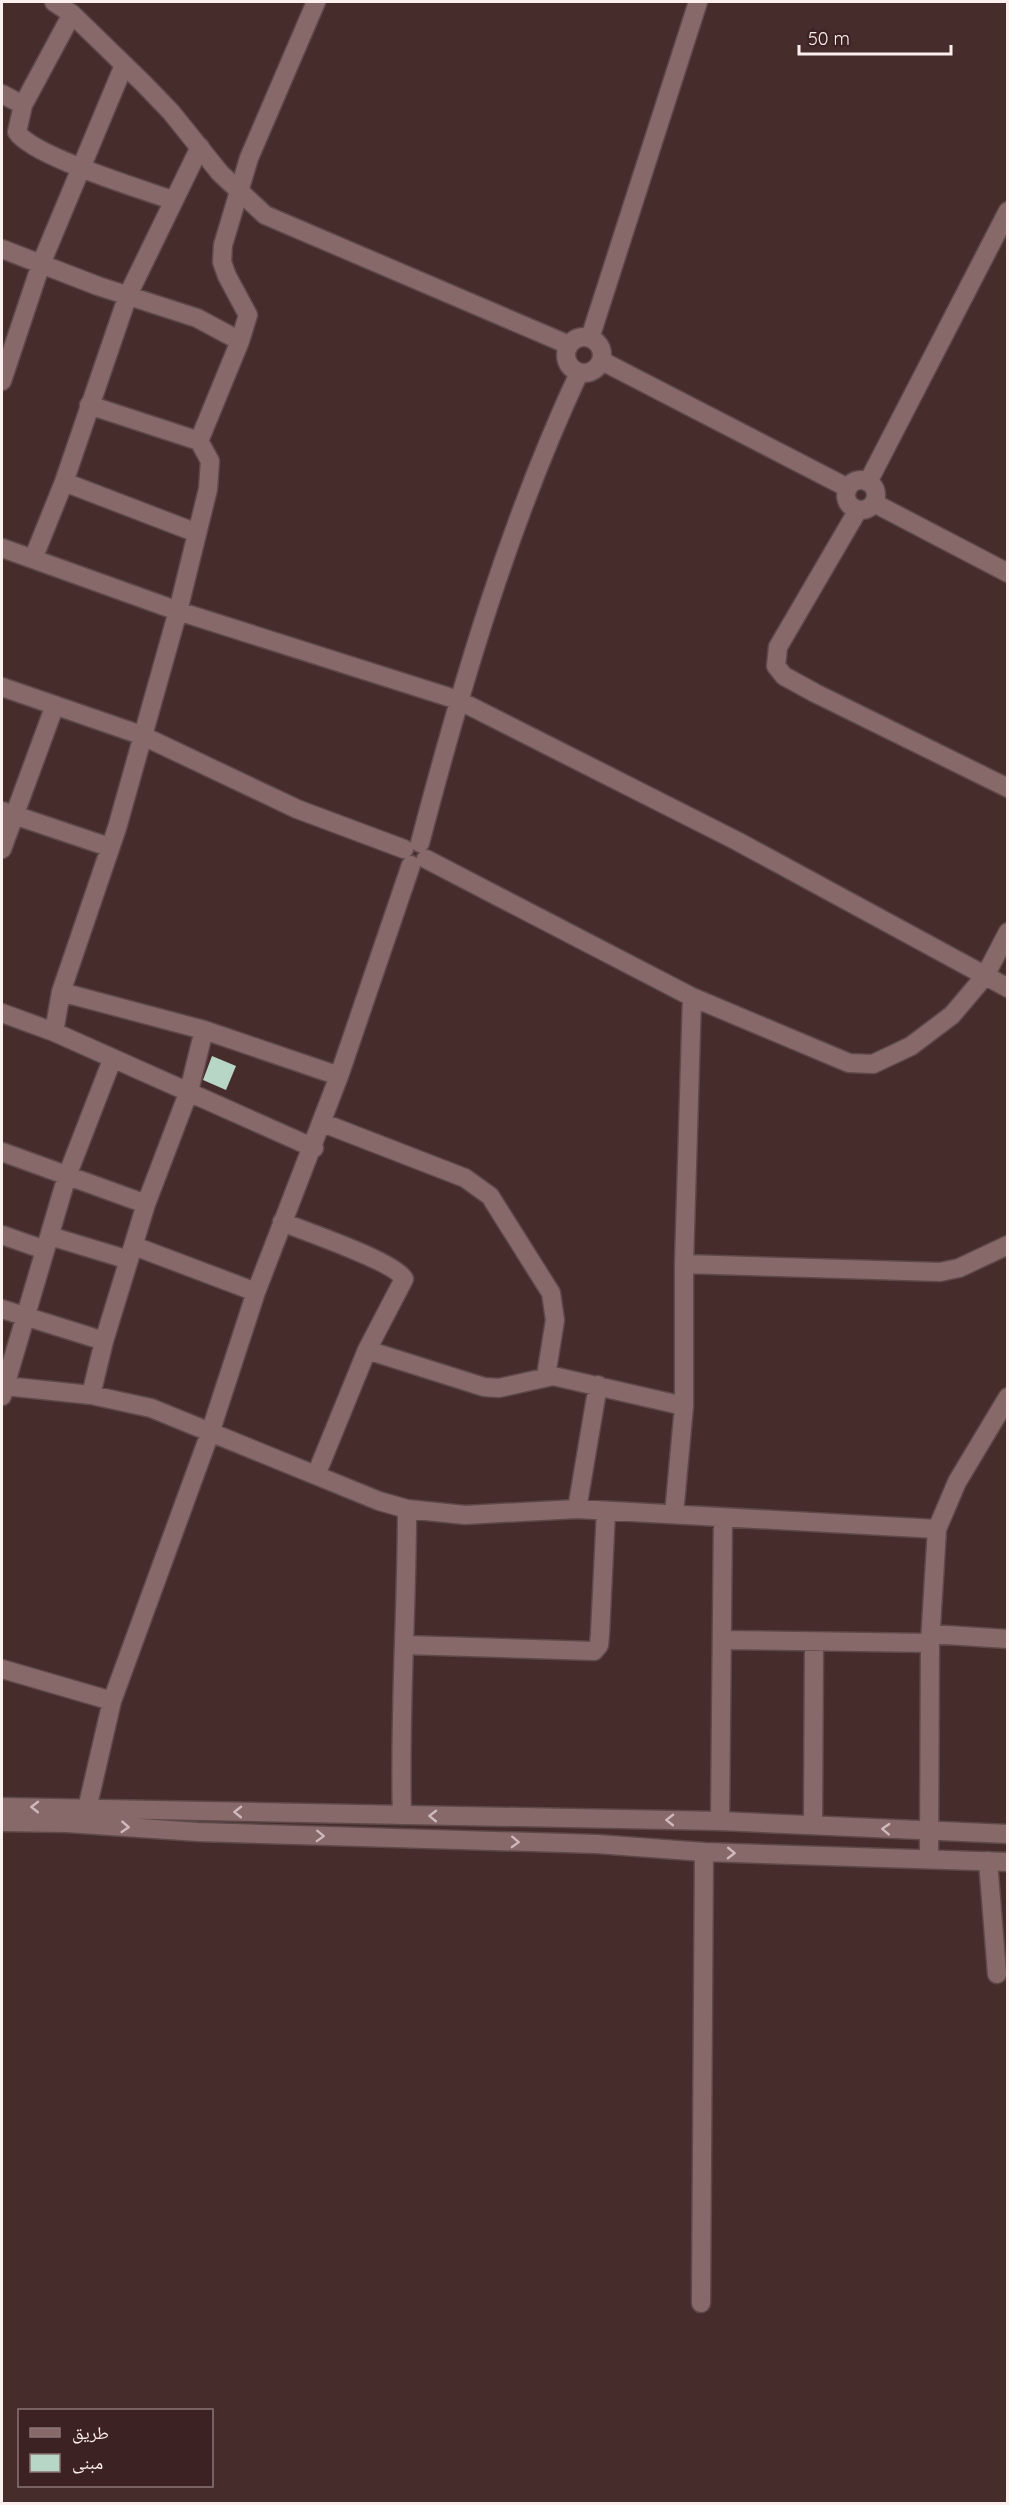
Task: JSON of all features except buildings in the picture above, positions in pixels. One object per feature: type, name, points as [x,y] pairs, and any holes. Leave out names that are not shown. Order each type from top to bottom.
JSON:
[{"type":"street","points":[[54,2],[72,14],[171,112],[237,192],[253,206],[284,224],[569,345]]},
{"type":"street","points":[[199,441],[222,389],[248,315],[227,276],[221,254],[237,192],[269,108],[316,2]]},
{"type":"street","points":[[590,338],[698,2]]},
{"type":"street","points":[[72,14],[23,105],[17,132],[26,142],[79,168],[172,200]]},
{"type":"street","points":[[2,381],[41,264],[79,168],[124,65]]},
{"type":"street","points":[[2,94],[23,105]]},
{"type":"street","points":[[33,559],[64,482],[128,295],[172,200],[200,147]]},
{"type":"street","points":[[868,482],[1008,211]]},
{"type":"street","points":[[2,249],[197,318],[240,340]]},
{"type":"street","points":[[590,338],[601,347],[602,361],[593,372],[579,373],[571,368],[566,359],[569,345],[576,339],[590,338]]},
{"type":"street","points":[[602,361],[848,488]]},
{"type":"street","points":[[85,1816],[112,1701],[210,1433],[256,1292],[282,1222],[314,1148],[339,1076],[415,854],[458,700],[524,506],[557,418],[579,373]]},
{"type":"street","points":[[54,1032],[61,992],[109,847],[178,611],[208,489],[210,470],[208,455],[199,441],[89,405]]},
{"type":"street","points":[[848,488],[859,481],[868,482],[874,489],[866,506],[778,647],[776,666],[784,676],[815,693],[1008,788]]},
{"type":"street","points":[[64,482],[196,533]]},
{"type":"street","points":[[848,488],[847,502],[866,506],[1008,573]]},
{"type":"street","points":[[2,548],[178,611],[458,700],[737,841],[1008,988]]},
{"type":"street","points":[[2,687],[141,735],[297,809],[415,854],[692,997],[849,1063],[873,1064],[911,1046],[952,1015],[985,976],[1008,932]]},
{"type":"street","points":[[2,849],[8,813],[55,705]]},
{"type":"street","points":[[8,813],[109,847]]},
{"type":"street","points":[[61,992],[204,1030],[339,1076]]},
{"type":"street","points":[[674,1514],[684,1406],[684,1264],[692,997]]},
{"type":"street","points":[[2,1013],[54,1032],[112,1060],[189,1090],[314,1148]]},
{"type":"street","points":[[91,1395],[104,1341],[146,1204],[189,1090],[204,1030]]},
{"type":"street","points":[[112,1060],[67,1176],[3,1391],[91,1395],[150,1408],[379,1501],[407,1509],[465,1515],[577,1509],[937,1529]]},
{"type":"street","points":[[322,1123],[465,1178],[490,1196],[551,1293],[555,1320],[546,1376]]},
{"type":"street","points":[[2,1152],[146,1204]]},
{"type":"street","points":[[282,1222],[372,1258],[397,1270],[404,1277],[402,1288],[367,1350],[316,1475]]},
{"type":"street","points":[[2,1235],[131,1253],[256,1292]]},
{"type":"street","points":[[684,1264],[940,1272],[959,1268],[1008,1245]]},
{"type":"street","points":[[2,1309],[104,1341]]},
{"type":"street","points":[[367,1350],[484,1387],[499,1388],[546,1376],[598,1385],[684,1406]]},
{"type":"street","points":[[577,1509],[598,1385]]},
{"type":"street","points":[[929,1858],[931,1638],[937,1529],[957,1482],[1008,1397]]},
{"type":"street","points":[[402,1815],[400,1742],[406,1645],[407,1509]]},
{"type":"street","points":[[406,1645],[594,1651],[599,1645],[600,1634],[606,1511]]},
{"type":"street","points":[[720,1821],[723,1518]]},
{"type":"street","points":[[723,1640],[814,1642],[931,1638],[1008,1639]]},
{"type":"street","points":[[813,1824],[814,1642]]},
{"type":"street","points":[[2,1669],[112,1701]]},
{"type":"street","points":[[2,1807],[198,1832],[597,1844],[704,1852],[1008,1862]]},
{"type":"street","points":[[2,1822],[85,1816],[402,1815],[720,1821],[1008,1834]]},
{"type":"street","points":[[701,2303],[704,1852]]},
{"type":"street","points":[[988,1861],[997,1974]]}]
